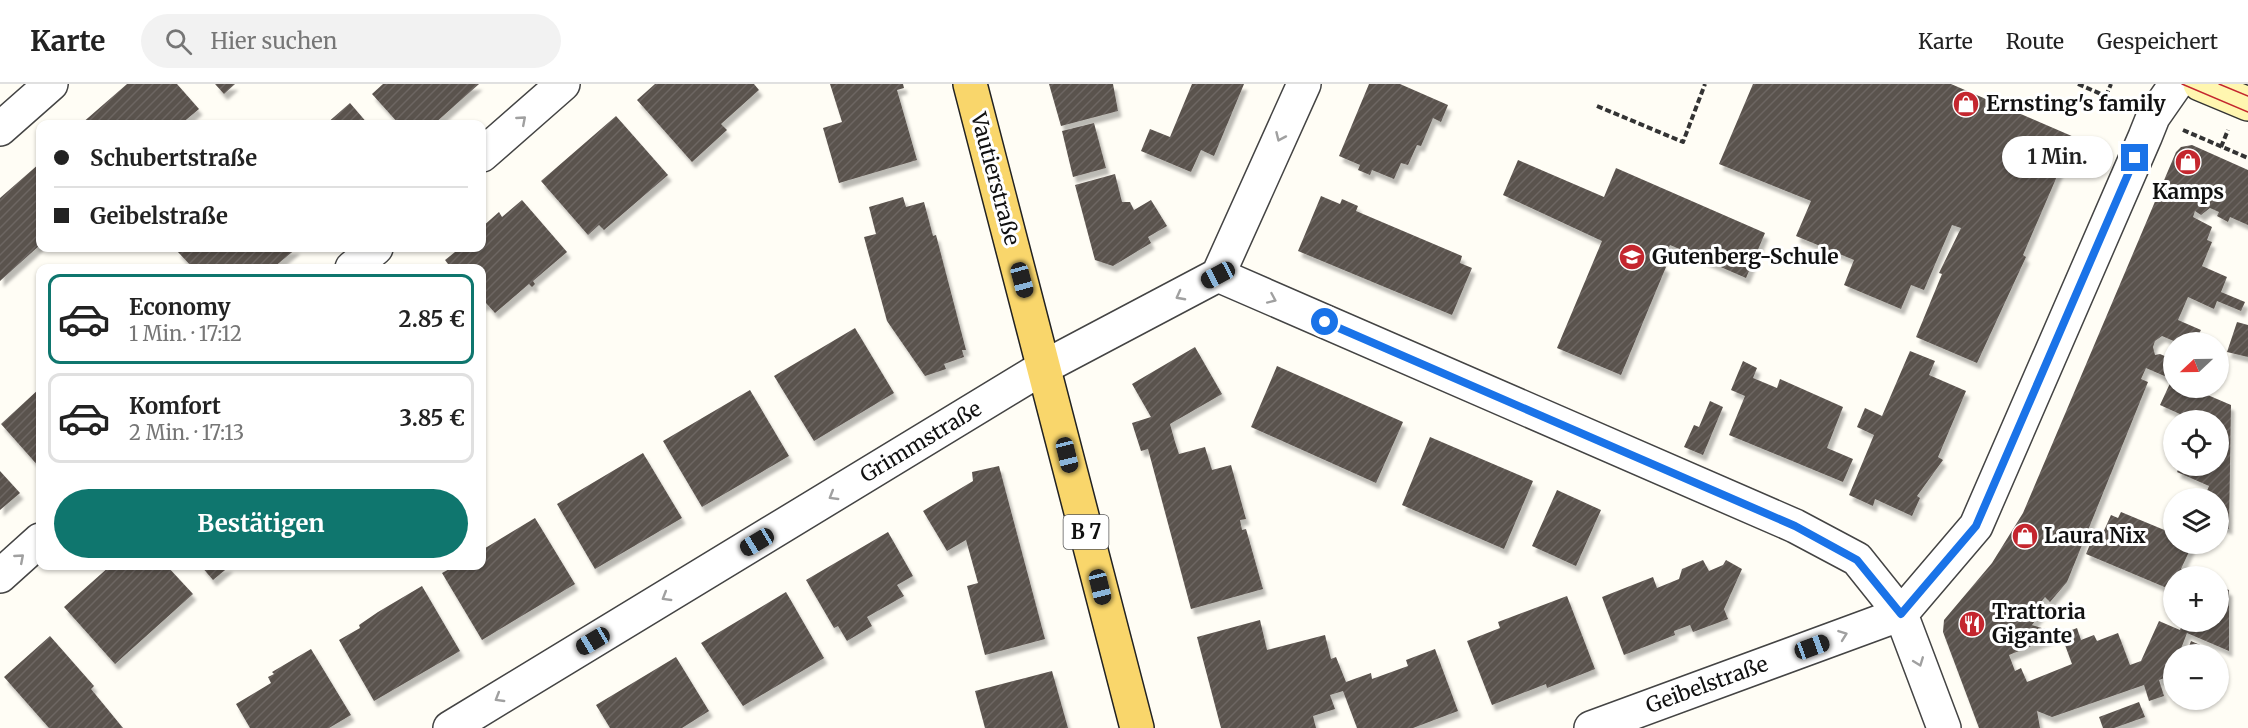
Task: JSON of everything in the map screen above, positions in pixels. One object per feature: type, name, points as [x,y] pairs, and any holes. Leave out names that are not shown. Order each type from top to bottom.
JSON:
[{"type":"main road","name":"Vautierstraße","points":[[970,84],[1137,728]]},
{"type":"street","points":[[0,129],[51,84]]},
{"type":"street","points":[[486,151],[563,84]]},
{"type":"street","points":[[1304,84],[1218,275],[1795,526],[1857,560],[1901,614],[1944,728]]},
{"type":"street","name":"Geibelstraße","points":[[1591,728],[1901,614],[1976,526],[2153,117],[2176,84]]},
{"type":"street","points":[[2200,84],[2248,104]]},
{"type":"street","points":[[357,264],[371,252]]},
{"type":"street","name":"Grimmstraße","points":[[450,728],[1044,368],[1218,275]]},
{"type":"street","points":[[0,576],[36,544]]},
{"type":"path","points":[[1598,106],[1683,142],[1705,84]]},
{"type":"path","points":[[2106,96],[2111,84]]},
{"type":"path","points":[[2221,147],[2228,130]]},
{"type":"building","points":[[127,84],[177,84],[199,109],[186,120],[86,120]]},
{"type":"building","points":[[215,84],[235,84],[224,94]]},
{"type":"building","points":[[383,84],[479,84],[438,120],[395,120],[372,94]]},
{"type":"building","points":[[655,84],[754,84],[759,90],[721,124],[727,130],[692,162],[637,100]]},
{"type":"building","points":[[830,84],[903,84],[904,88],[897,90],[917,160],[839,183],[823,128],[842,122]]},
{"type":"building","points":[[1049,84],[1113,84],[1118,111],[1061,126]]},
{"type":"building","points":[[1192,84],[1244,84],[1214,156],[1201,150],[1191,172],[1141,151],[1150,129],[1170,137]]},
{"type":"building","points":[[1369,84],[1400,84],[1448,105],[1441,122],[1433,118],[1421,146],[1417,145],[1408,165],[1401,163],[1394,179],[1372,170],[1370,175],[1358,170],[1360,165],[1339,156]]},
{"type":"building","points":[[1753,84],[1951,84],[2074,137],[2023,255],[2026,257],[1977,363],[1916,337],[1942,274],[1939,273],[1961,228],[1952,225],[1924,290],[1911,285],[1901,309],[1844,285],[1854,260],[1796,236],[1811,201],[1719,164]]},
{"type":"building","points":[[350,103],[365,120],[331,120]]},
{"type":"building","points":[[616,116],[668,175],[604,230],[599,225],[588,235],[541,181]]},
{"type":"building","points":[[1094,123],[1106,168],[1073,177],[1062,131]]},
{"type":"building","points":[[2192,145],[2248,170],[2248,225],[2230,217],[2228,222],[2217,216],[2219,212],[2210,208],[2201,215],[2195,211],[2193,217],[2212,227],[2207,240],[2212,242],[2202,266],[2227,277],[2221,292],[2245,302],[2241,311],[2217,301],[2214,309],[2188,297],[2178,320],[2201,330],[2200,332],[2163,332],[2163,336],[2155,341],[2153,347],[2155,355],[2163,355],[2163,375],[2146,368],[2141,379],[2148,382],[2067,582],[2050,602],[2045,597],[2038,606],[2043,611],[2032,625],[2061,634],[2077,628],[2081,640],[2094,635],[2097,641],[2118,633],[2130,665],[2141,661],[2159,621],[2163,623],[2163,632],[2229,632],[2229,644],[2213,644],[2187,633],[2183,644],[2163,644],[2163,679],[2159,680],[2163,696],[2149,701],[2144,685],[2052,717],[2037,711],[2040,728],[1979,728],[1943,632],[1944,620],[1992,563],[2023,513],[2176,152],[2181,147]],"holes":[[[2061,634],[2072,664],[2027,682],[2021,668],[2015,671],[2009,655]]]},
{"type":"building","points":[[1518,160],[1604,197],[1616,168],[1765,233],[1746,278],[1670,245],[1661,264],[1666,267],[1621,375],[1557,348],[1602,241],[1503,195]]},
{"type":"building","points":[[36,166],[36,249],[0,281],[0,198]]},
{"type":"building","points":[[1115,174],[1122,202],[1130,202],[1134,210],[1151,200],[1167,226],[1148,237],[1151,243],[1113,266],[1095,260],[1075,185]]},
{"type":"building","points":[[1321,196],[1340,204],[1342,199],[1358,206],[1356,211],[1462,256],[1460,263],[1472,268],[1452,315],[1298,251]]},
{"type":"building","points":[[903,197],[906,207],[924,202],[933,236],[936,235],[966,350],[962,350],[964,357],[944,364],[946,369],[925,376],[887,321],[864,237],[876,234],[869,207]]},
{"type":"building","points":[[522,200],[567,252],[533,281],[535,284],[532,287],[529,284],[495,313],[486,303],[486,264],[448,264],[445,260],[455,252],[486,252],[486,223],[499,212],[502,217]]},
{"type":"building","points":[[178,252],[292,252],[278,264],[189,264]]},
{"type":"building","points":[[2237,322],[2248,325],[2248,357],[2229,352]]},
{"type":"building","points":[[855,328],[894,393],[814,441],[774,376]]},
{"type":"building","points":[[1195,347],[1222,394],[1170,424],[1175,442],[1179,454],[1205,447],[1212,470],[1231,465],[1246,519],[1240,520],[1242,530],[1246,529],[1263,589],[1191,609],[1148,449],[1141,451],[1132,423],[1151,417],[1132,384]]},
{"type":"building","points":[[1910,351],[1935,361],[1929,375],[1966,391],[1938,457],[1943,460],[1917,496],[1920,498],[1912,516],[1875,499],[1873,506],[1849,495],[1874,435],[1857,427],[1865,408],[1882,416]]},
{"type":"building","points":[[1743,361],[1757,368],[1753,378],[1777,388],[1780,379],[1843,407],[1827,448],[1853,459],[1843,482],[1729,435],[1745,396],[1731,390]]},
{"type":"building","points":[[1277,366],[1403,422],[1376,483],[1251,427]]},
{"type":"building","points":[[750,390],[789,456],[702,507],[663,441]]},
{"type":"building","points":[[36,392],[36,463],[1,424]]},
{"type":"building","points":[[2163,398],[2215,398],[2231,405],[2229,529],[2229,488],[2208,488],[2209,486],[2186,476],[2229,476],[2229,410],[2171,410],[2160,405]]},
{"type":"building","points":[[1710,401],[1723,407],[1703,455],[1684,447],[1694,425],[1699,427]]},
{"type":"building","points":[[1430,437],[1533,481],[1504,549],[1402,505]]},
{"type":"building","points":[[643,453],[682,518],[595,569],[557,504]]},
{"type":"building","points":[[999,466],[1045,639],[985,655],[967,586],[978,583],[966,540],[947,551],[923,511],[973,481],[972,472]]},
{"type":"building","points":[[0,471],[20,493],[0,510]]},
{"type":"building","points":[[1557,490],[1601,510],[1576,566],[1532,546]]},
{"type":"building","points":[[2121,512],[2163,529],[2163,554],[2188,554],[2182,566],[2163,566],[2163,586],[2086,554],[2091,542],[2095,544],[2099,534],[2102,535],[2111,515],[2118,518]]},
{"type":"building","points":[[535,518],[575,584],[482,640],[442,573],[448,570],[486,570],[486,548]]},
{"type":"building","points":[[888,532],[913,576],[897,585],[904,596],[867,617],[872,626],[847,641],[838,626],[834,628],[806,580]]},
{"type":"building","points":[[1703,560],[1709,571],[1723,565],[1726,560],[1742,569],[1724,609],[1728,619],[1693,632],[1690,625],[1674,631],[1675,635],[1624,655],[1602,597],[1653,577],[1657,588],[1679,579],[1682,569]]},
{"type":"building","points":[[106,570],[171,570],[193,594],[115,664],[64,607]]},
{"type":"building","points":[[204,570],[225,570],[213,580]]},
{"type":"building","points":[[422,586],[460,651],[374,701],[339,640],[360,628],[359,625],[378,612]]},
{"type":"building","points":[[786,592],[824,658],[743,706],[701,643]]},
{"type":"building","points":[[1567,596],[1595,669],[1547,688],[1546,684],[1492,705],[1467,641],[1500,628],[1498,622]]},
{"type":"building","points":[[1260,620],[1267,650],[1325,635],[1331,659],[1336,657],[1346,682],[1371,673],[1372,679],[1408,666],[1406,660],[1435,649],[1458,711],[1413,728],[1357,728],[1343,691],[1330,695],[1335,709],[1313,716],[1316,728],[1221,728],[1197,637]]},
{"type":"building","points":[[50,636],[94,686],[91,689],[123,728],[49,728],[4,677]]},
{"type":"building","points":[[311,649],[351,715],[329,728],[250,728],[236,704],[271,683],[268,677],[274,674],[272,672]]},
{"type":"building","points":[[676,657],[709,711],[682,728],[610,728],[596,705]]},
{"type":"building","points":[[1052,671],[1068,728],[985,728],[975,691]]},
{"type":"building","points":[[2139,702],[2145,717],[2114,728],[2103,728],[2099,717]]},
{"type":"tram line","points":[[2182,84],[2248,112]]},
{"type":"tram line","points":[[2219,84],[2248,96]]},
{"type":"place","name":"Ernsting's family","points":[[1966,104]]},
{"type":"place","name":"Kamps","points":[[2188,162]]},
{"type":"place","name":"Gutenberg-Schule","points":[[1632,257]]},
{"type":"place","name":"Laura Nix","points":[[2025,536]]},
{"type":"place","name":"Trattoria Gigante","points":[[1972,624]]},
{"type":"route","points":[[1325,322],[1795,526],[1857,560],[1901,614],[1976,526],[2135,158]]}]
